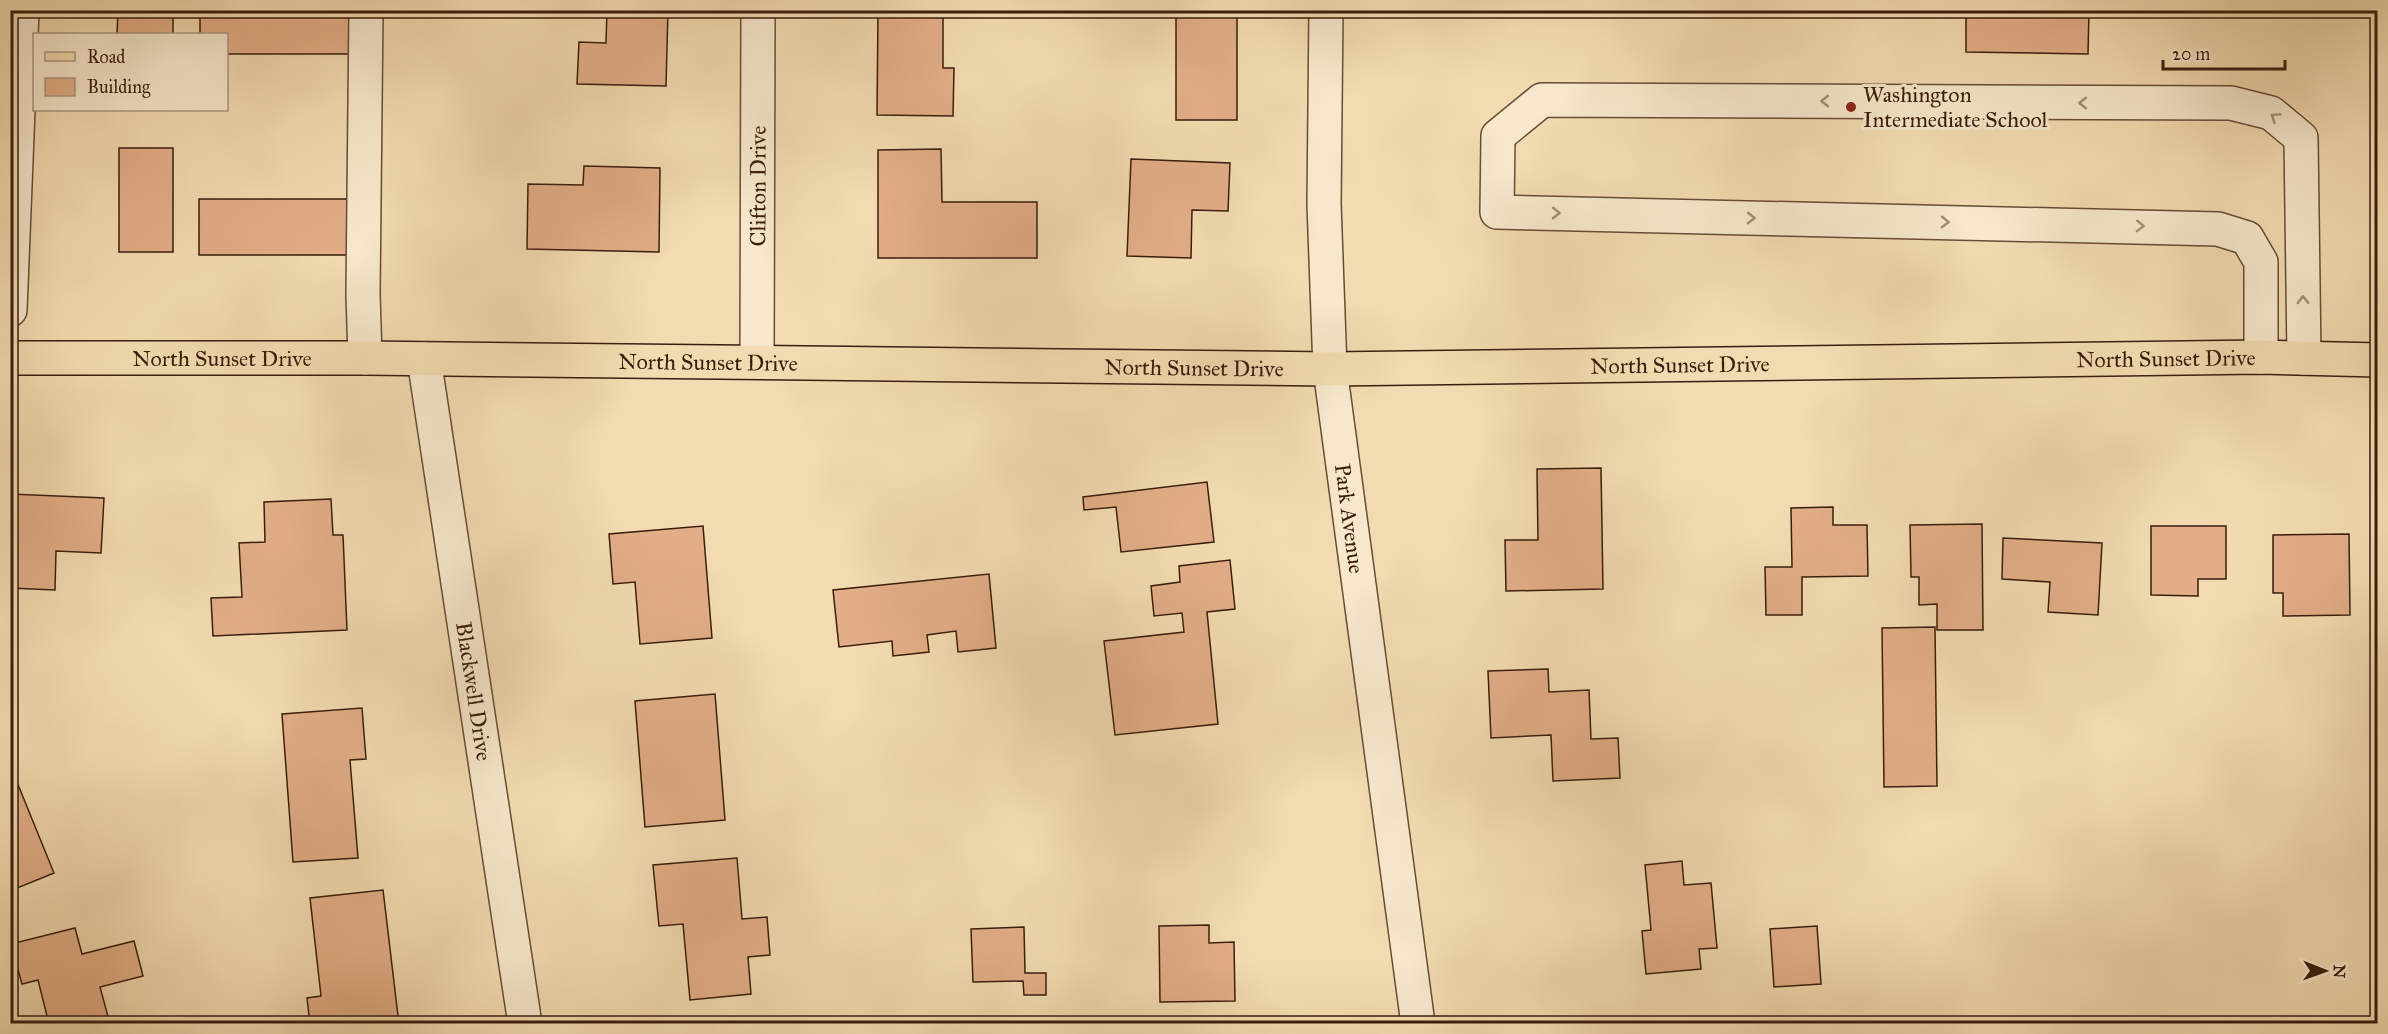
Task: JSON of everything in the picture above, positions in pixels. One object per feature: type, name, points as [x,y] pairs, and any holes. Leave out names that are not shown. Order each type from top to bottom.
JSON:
[{"type":"main road","name":"North Sunset Drive","points":[[10,358],[365,358],[1330,369],[2261,357],[2378,360]]},
{"type":"street","points":[[10,310],[22,10]]},
{"type":"street","points":[[365,358],[363,294],[366,10]]},
{"type":"street","name":"Clifton Drive","points":[[757,362],[758,10]]},
{"type":"street","name":"Park Avenue","points":[[1326,10],[1324,204],[1330,369],[1418,1023]]},
{"type":"street","points":[[2261,357],[2261,262],[2247,238],[2218,229],[1497,212],[1498,136],[1542,100],[2231,103],[2271,113],[2301,138],[2304,358]]},
{"type":"street","name":"Blackwell Drive","points":[[424,359],[525,1023]]},
{"type":"building","points":[[118,10],[173,10],[173,33],[117,33]]},
{"type":"building","points":[[200,10],[352,10],[352,54],[228,54],[228,33],[200,33]]},
{"type":"building","points":[[607,10],[668,10],[666,86],[577,84],[579,42],[606,43]]},
{"type":"building","points":[[878,10],[943,10],[943,68],[954,68],[953,116],[877,115]]},
{"type":"building","points":[[1176,10],[1237,10],[1237,120],[1176,120]]},
{"type":"building","points":[[1966,10],[2089,10],[2088,54],[1966,52]]},
{"type":"building","points":[[119,148],[173,148],[173,252],[119,252]]},
{"type":"building","points":[[941,149],[942,202],[1037,202],[1037,258],[878,258],[878,150]]},
{"type":"building","points":[[1131,159],[1230,163],[1228,211],[1192,210],[1191,258],[1127,256]]},
{"type":"building","points":[[584,166],[660,168],[659,252],[527,249],[528,184],[583,185]]},
{"type":"building","points":[[199,199],[350,199],[351,255],[199,255]]},
{"type":"building","points":[[1601,468],[1603,589],[1506,591],[1505,540],[1538,540],[1537,469]]},
{"type":"building","points":[[1207,482],[1214,542],[1121,552],[1116,507],[1084,510],[1083,497]]},
{"type":"building","points":[[10,494],[104,498],[101,553],[56,551],[55,590],[10,588]]},
{"type":"building","points":[[331,499],[333,535],[343,535],[347,630],[213,636],[211,598],[242,597],[239,543],[265,542],[264,502]]},
{"type":"building","points":[[1833,507],[1833,525],[1867,525],[1868,576],[1802,577],[1802,615],[1766,615],[1765,567],[1792,567],[1791,508]]},
{"type":"building","points":[[1982,524],[1983,630],[1937,630],[1937,604],[1919,605],[1919,577],[1911,577],[1910,525]]},
{"type":"building","points":[[703,526],[712,638],[640,644],[635,582],[613,584],[609,534]]},
{"type":"building","points":[[2151,526],[2226,526],[2226,579],[2198,579],[2198,596],[2151,595]]},
{"type":"building","points":[[2349,534],[2350,615],[2283,616],[2283,593],[2273,593],[2273,535]]},
{"type":"building","points":[[2003,538],[2102,543],[2098,615],[2048,612],[2050,582],[2002,579]]},
{"type":"building","points":[[1230,560],[1235,609],[1207,612],[1218,724],[1115,735],[1104,641],[1184,632],[1182,613],[1154,616],[1151,586],[1180,582],[1179,566]]},
{"type":"building","points":[[989,574],[996,648],[958,652],[956,631],[927,635],[929,652],[893,656],[892,641],[839,647],[833,590]]},
{"type":"building","points":[[1935,627],[1937,786],[1884,787],[1882,628]]},
{"type":"building","points":[[1548,669],[1549,692],[1589,690],[1591,739],[1618,738],[1620,778],[1553,781],[1551,735],[1491,738],[1488,671]]},
{"type":"building","points":[[715,694],[725,820],[645,827],[635,701]]},
{"type":"building","points":[[362,708],[366,759],[350,760],[358,858],[293,862],[282,714]]},
{"type":"building","points":[[10,765],[54,873],[10,891]]},
{"type":"building","points":[[737,858],[742,919],[767,917],[770,955],[748,957],[751,994],[690,1000],[683,924],[659,926],[653,865]]},
{"type":"building","points":[[1682,861],[1684,885],[1711,883],[1717,948],[1699,949],[1701,969],[1646,974],[1642,931],[1651,930],[1645,865]]},
{"type":"building","points":[[383,890],[399,1024],[310,1024],[307,998],[321,996],[310,898]]},
{"type":"building","points":[[1209,925],[1209,943],[1234,942],[1235,1001],[1160,1002],[1159,926]]},
{"type":"building","points":[[1817,926],[1821,984],[1774,987],[1770,929]]},
{"type":"building","points":[[1024,927],[1025,973],[1046,973],[1046,995],[1024,995],[1023,981],[973,982],[971,929]]},
{"type":"building","points":[[75,928],[82,954],[134,941],[143,976],[100,987],[110,1024],[49,1024],[38,980],[22,984],[11,944]]},
{"type":"place","name":"Washington Intermediate School","points":[[1851,107]]}]
